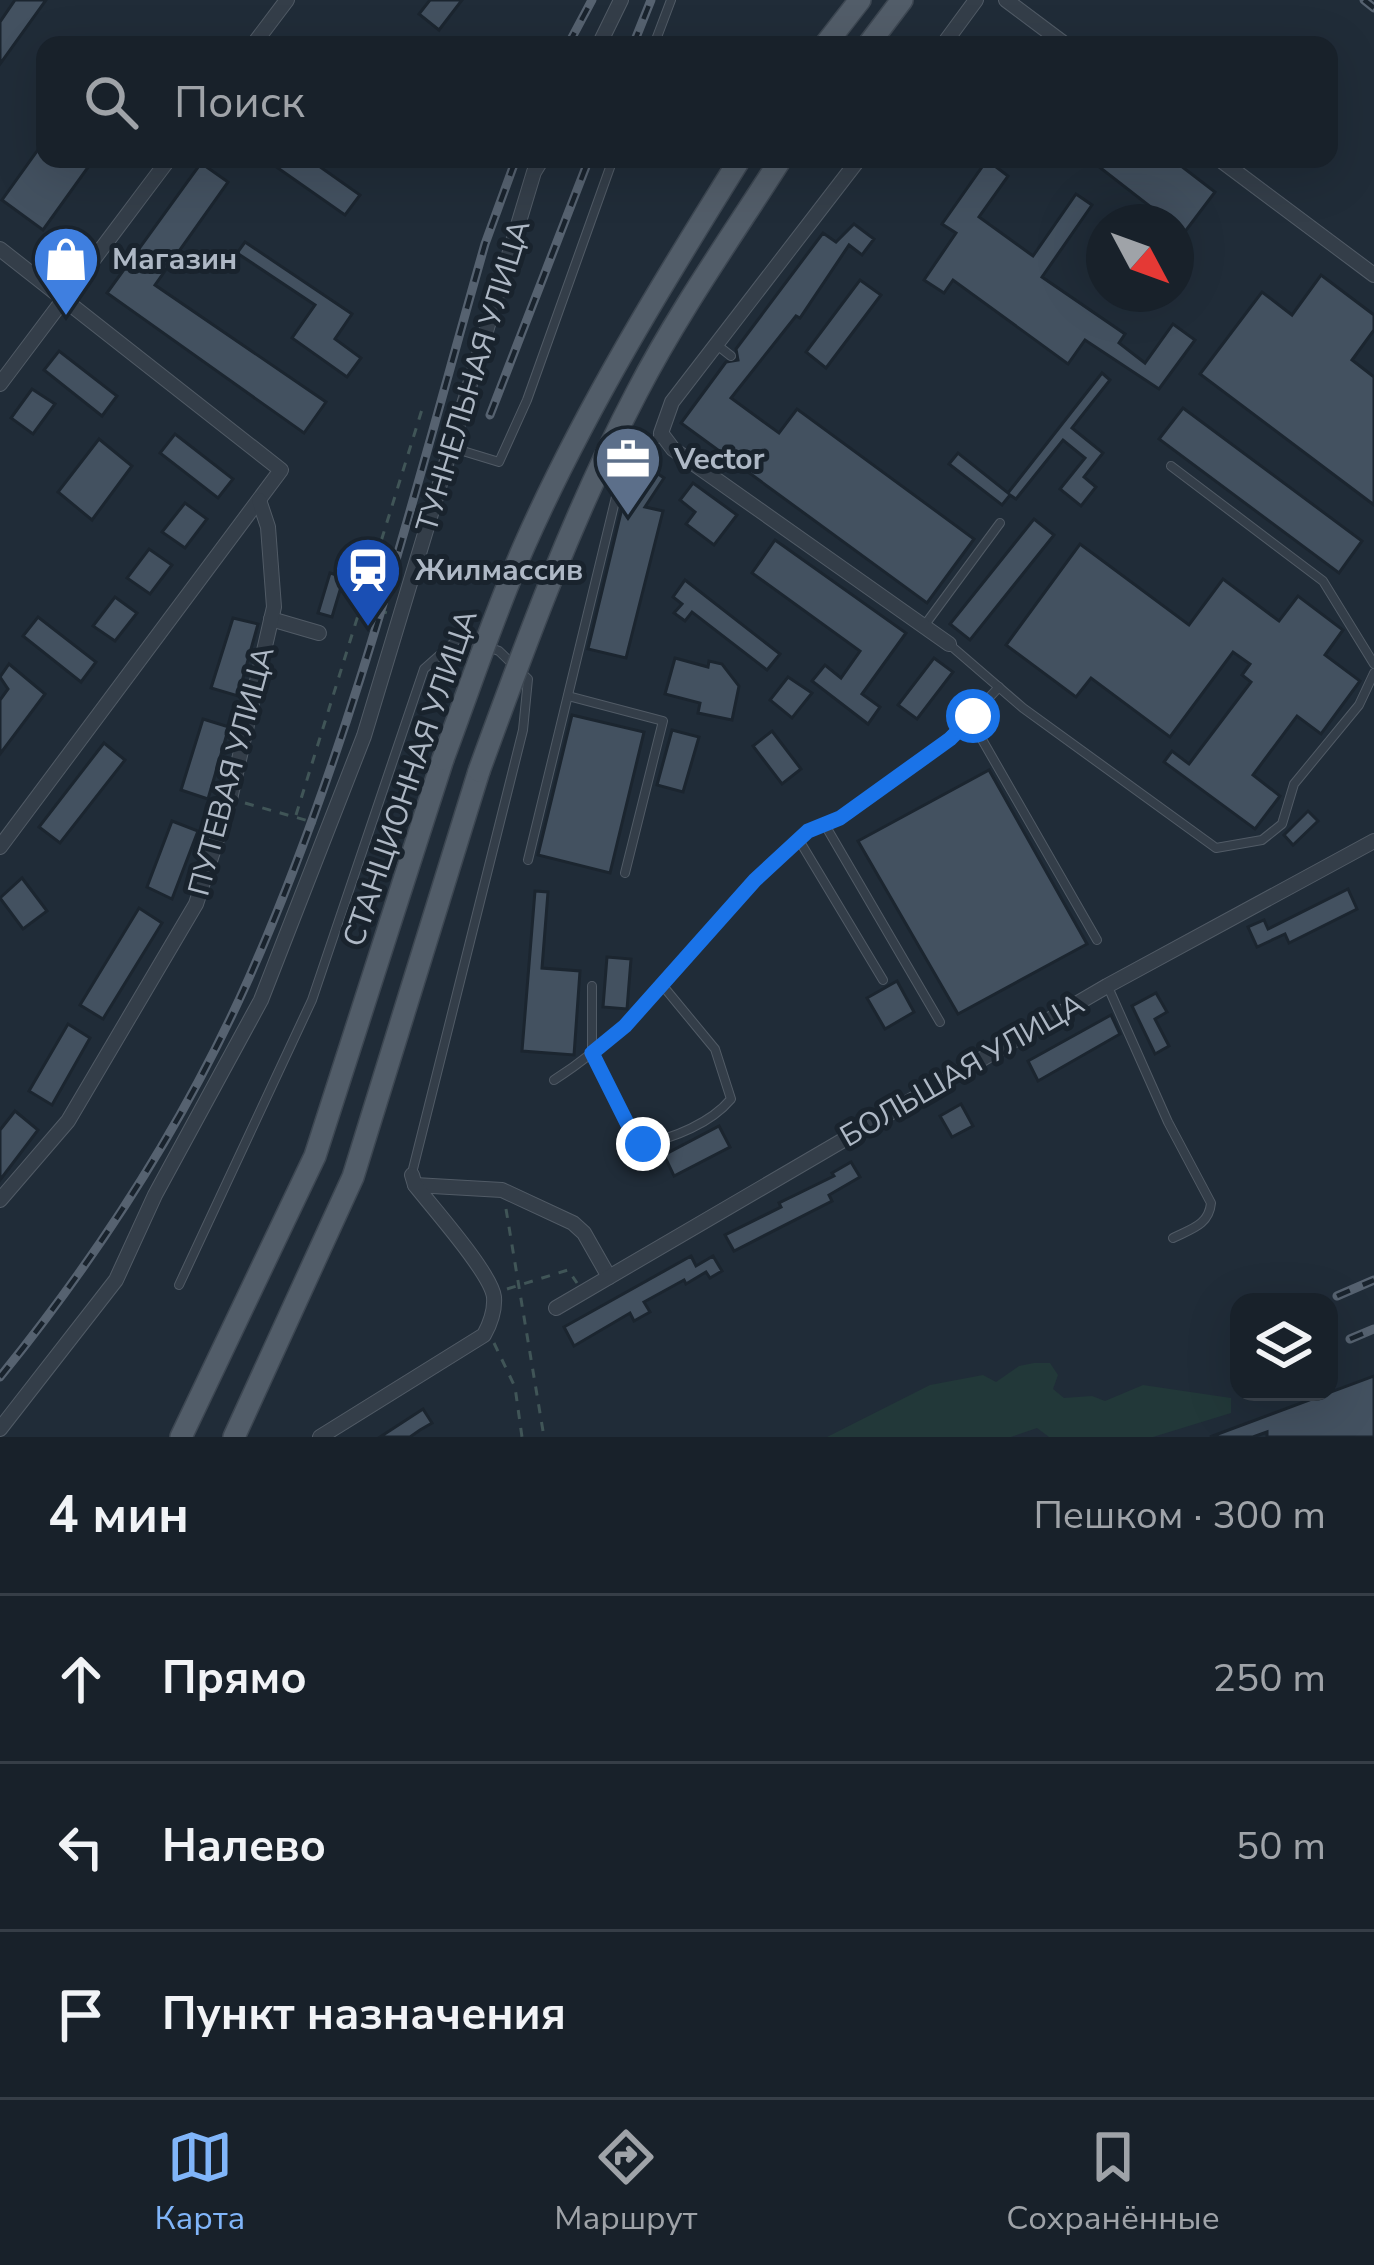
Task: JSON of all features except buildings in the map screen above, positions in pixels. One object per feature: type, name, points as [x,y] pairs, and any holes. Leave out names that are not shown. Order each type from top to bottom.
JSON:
[{"type":"main road","points":[[832,36],[860,0]]},
{"type":"main road","points":[[875,36],[902,0]]},
{"type":"main road","name":"СТАНЦИОННАЯ УЛИЦА","points":[[181,1437],[315,1156],[443,759],[523,548],[642,315],[734,168]]},
{"type":"main road","name":"СТАНЦИОННАЯ УЛИЦА","points":[[234,1437],[353,1177],[479,771],[555,562],[649,370],[776,168]]},
{"type":"street","points":[[260,36],[287,0]]},
{"type":"street","points":[[603,36],[621,0]]},
{"type":"street","points":[[950,36],[976,0]]},
{"type":"street","points":[[1006,0],[1054,36]]},
{"type":"street","points":[[0,384],[162,168]]},
{"type":"street","name":"ТУННЕЛЬНАЯ УЛИЦА","points":[[0,1430],[116,1280],[155,1195],[261,1000],[364,736],[536,168]]},
{"type":"street","points":[[852,168],[672,402],[661,433],[673,449],[949,644]]},
{"type":"street","points":[[1231,168],[1374,275]]},
{"type":"street","points":[[0,250],[281,470],[0,847]]},
{"type":"street","name":"ПУТЕВАЯ УЛИЦА","points":[[0,1200],[68,1121],[196,904],[230,799],[274,607],[268,526],[259,500]]},
{"type":"street","points":[[271,619],[319,633]]},
{"type":"street","name":"БОЛЬШАЯ УЛИЦА","points":[[556,1308],[1107,986],[1374,841]]},
{"type":"street","points":[[413,1180],[502,1190],[573,1222],[609,1276]]},
{"type":"street","points":[[320,1437],[484,1335],[490,1322],[494,1294],[413,1180]]},
{"type":"lane","points":[[657,36],[671,0]]},
{"type":"lane","points":[[452,448],[500,462],[527,400],[610,168]]},
{"type":"lane","points":[[716,344],[731,356]]},
{"type":"lane","points":[[528,860],[616,497],[661,433]]},
{"type":"lane","points":[[949,644],[999,687],[1216,848],[1262,840],[1282,824],[1294,784],[1359,705],[1374,669],[1323,581],[1171,466]]},
{"type":"lane","points":[[924,626],[1000,524]]},
{"type":"lane","points":[[179,1285],[312,1000],[424,669],[460,637],[499,651],[528,680],[523,730],[413,1180]]},
{"type":"lane","points":[[554,1080],[592,1053],[663,986],[755,880],[799,840],[840,818],[950,739],[999,687]]},
{"type":"lane","points":[[568,696],[663,721],[625,873]]},
{"type":"lane","points":[[967,722],[980,736],[1097,940]]},
{"type":"lane","points":[[825,825],[940,1022]]},
{"type":"lane","points":[[799,840],[883,980]]},
{"type":"lane","points":[[592,986],[592,1053],[631,1131],[643,1144],[661,1141],[722,1109],[731,1099],[715,1048],[663,986]]},
{"type":"lane","points":[[1107,986],[1168,1122],[1211,1203],[1204,1223],[1173,1238]]},
{"type":"path","points":[[295,817],[424,403]]},
{"type":"path","points":[[362,605],[400,617]]},
{"type":"path","points":[[319,633],[350,643]]},
{"type":"path","points":[[230,799],[321,824],[323,819]]},
{"type":"path","points":[[502,1190],[544,1437]]},
{"type":"path","points":[[494,1294],[568,1270],[583,1292]]},
{"type":"path","points":[[484,1335],[499,1346],[515,1387],[522,1437]]},
{"type":"green space","points":[[1050,1363],[1058,1375],[1053,1389],[1064,1398],[1092,1396],[1105,1401],[1143,1385],[1230,1398],[1231,1413],[1153,1437],[1049,1437],[1037,1428],[1011,1437],[827,1437],[930,1385],[983,1375],[996,1382],[1019,1366]]},
{"type":"railway","points":[[573,36],[592,0]]},
{"type":"railway","points":[[637,36],[651,0]]},
{"type":"railway","points":[[1364,0],[1374,8]]},
{"type":"railway","points":[[0,1377],[138,1185],[197,1083],[249,978],[351,707],[485,244],[513,168]]},
{"type":"railway","points":[[490,415],[586,168]]},
{"type":"railway","points":[[1338,1296],[1374,1280]]},
{"type":"railway","points":[[1350,1339],[1374,1329]]},
{"type":"place","name":"Магазин","points":[[66,318]]},
{"type":"place","name":"Vector","points":[[628,518]]},
{"type":"place","name":"Жилмассив","points":[[368,629]]},
{"type":"route","points":[[643,1144],[631,1131],[592,1053],[673,977],[755,880],[808,831],[840,818],[950,739],[973,716]]}]
